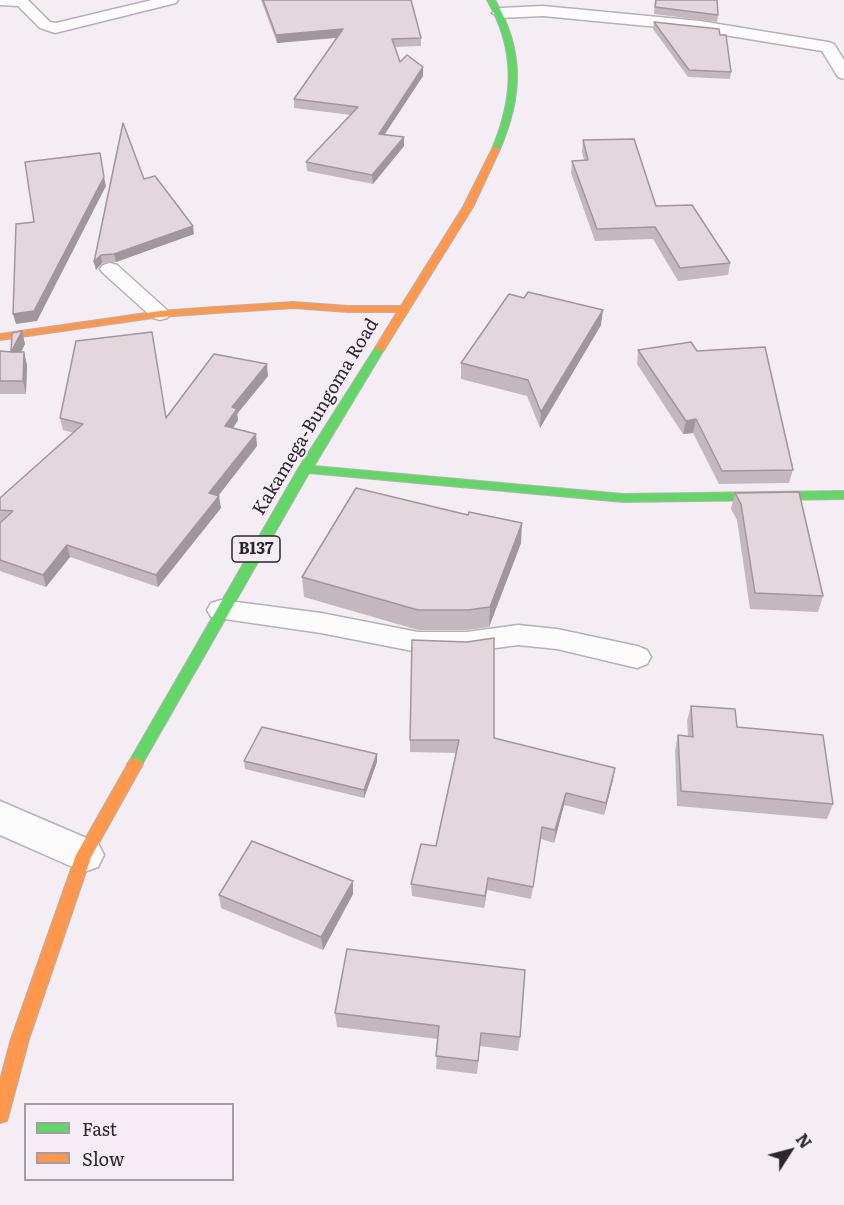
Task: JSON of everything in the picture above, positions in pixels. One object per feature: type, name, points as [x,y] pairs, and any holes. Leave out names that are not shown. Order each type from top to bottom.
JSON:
[{"type":"main road","name":"Kakamega-Bungoma Road","points":[[0,1114],[20,1039],[84,855],[221,610],[304,469],[468,207],[505,131],[513,84],[513,49],[495,6]]},
{"type":"main road","points":[[0,337],[160,314],[293,305],[348,309],[403,309]]},
{"type":"main road","points":[[304,469],[623,498],[844,495]]},
{"type":"street","points":[[0,817],[84,855]]},
{"type":"lane","points":[[0,1],[21,2],[45,25],[55,28],[171,0]]},
{"type":"lane","points":[[495,6],[700,26],[836,48],[844,74]]},
{"type":"lane","points":[[110,269],[160,314]]},
{"type":"lane","points":[[221,610],[321,623],[418,642],[467,642],[518,635],[557,639],[637,657]]},
{"type":"building","points":[[263,0],[411,0],[421,38],[392,39],[400,62],[407,55],[423,67],[379,134],[404,137],[372,175],[306,162],[358,107],[294,99],[343,29],[276,35]]},
{"type":"building","points":[[656,0],[717,0],[718,15],[655,7]]},
{"type":"building","points":[[654,22],[719,29],[720,35],[726,35],[731,72],[689,70]]},
{"type":"building","points":[[123,123],[144,179],[155,176],[193,226],[114,254],[101,255],[94,262]]},
{"type":"building","points":[[634,139],[656,206],[692,205],[730,263],[680,268],[655,227],[597,229],[572,161],[588,160],[583,140]]},
{"type":"building","points":[[100,153],[104,177],[34,311],[13,314],[16,224],[34,222],[25,162]]},
{"type":"building","points":[[528,292],[603,310],[541,412],[528,380],[461,363],[509,294],[524,298]]},
{"type":"building","points":[[22,331],[11,352],[12,333]]},
{"type":"building","points":[[152,332],[166,418],[214,354],[267,364],[232,407],[237,409],[225,426],[256,434],[209,493],[219,496],[156,575],[67,545],[43,575],[0,560],[0,523],[13,511],[0,510],[0,498],[83,424],[60,418],[76,341]]},
{"type":"building","points":[[691,342],[697,351],[765,347],[793,470],[722,471],[696,419],[686,421],[638,350]]},
{"type":"building","points":[[0,351],[24,352],[23,381],[0,381]]},
{"type":"building","points":[[356,488],[468,515],[469,512],[522,523],[490,607],[468,610],[418,610],[302,577]]},
{"type":"building","points":[[799,492],[823,596],[755,593],[741,504],[735,493]]},
{"type":"building","points":[[494,638],[494,738],[615,768],[606,803],[566,793],[555,830],[542,827],[533,887],[488,878],[485,896],[411,884],[421,844],[436,846],[459,740],[410,740],[412,640],[467,642]]},
{"type":"building","points":[[691,706],[735,709],[737,727],[823,735],[833,804],[681,791],[678,735],[693,737]]},
{"type":"building","points":[[262,727],[377,754],[364,790],[244,761]]},
{"type":"building","points":[[252,841],[353,881],[321,937],[219,895]]},
{"type":"building","points":[[347,949],[525,970],[520,1037],[481,1033],[478,1061],[436,1056],[439,1026],[335,1013]]},
{"type":"traffic: fast","points":[[491,0],[508,35],[513,73],[509,112],[496,149]]},
{"type":"traffic: fast","points":[[135,764],[254,555],[380,348]]},
{"type":"traffic: fast","points":[[304,469],[623,498],[844,495]]},
{"type":"traffic: slow","points":[[380,348],[468,207],[496,149]]},
{"type":"traffic: slow","points":[[0,337],[160,314],[215,310],[293,305],[348,309],[403,309]]},
{"type":"traffic: slow","points":[[0,1114],[20,1039],[84,855],[135,764]]}]
